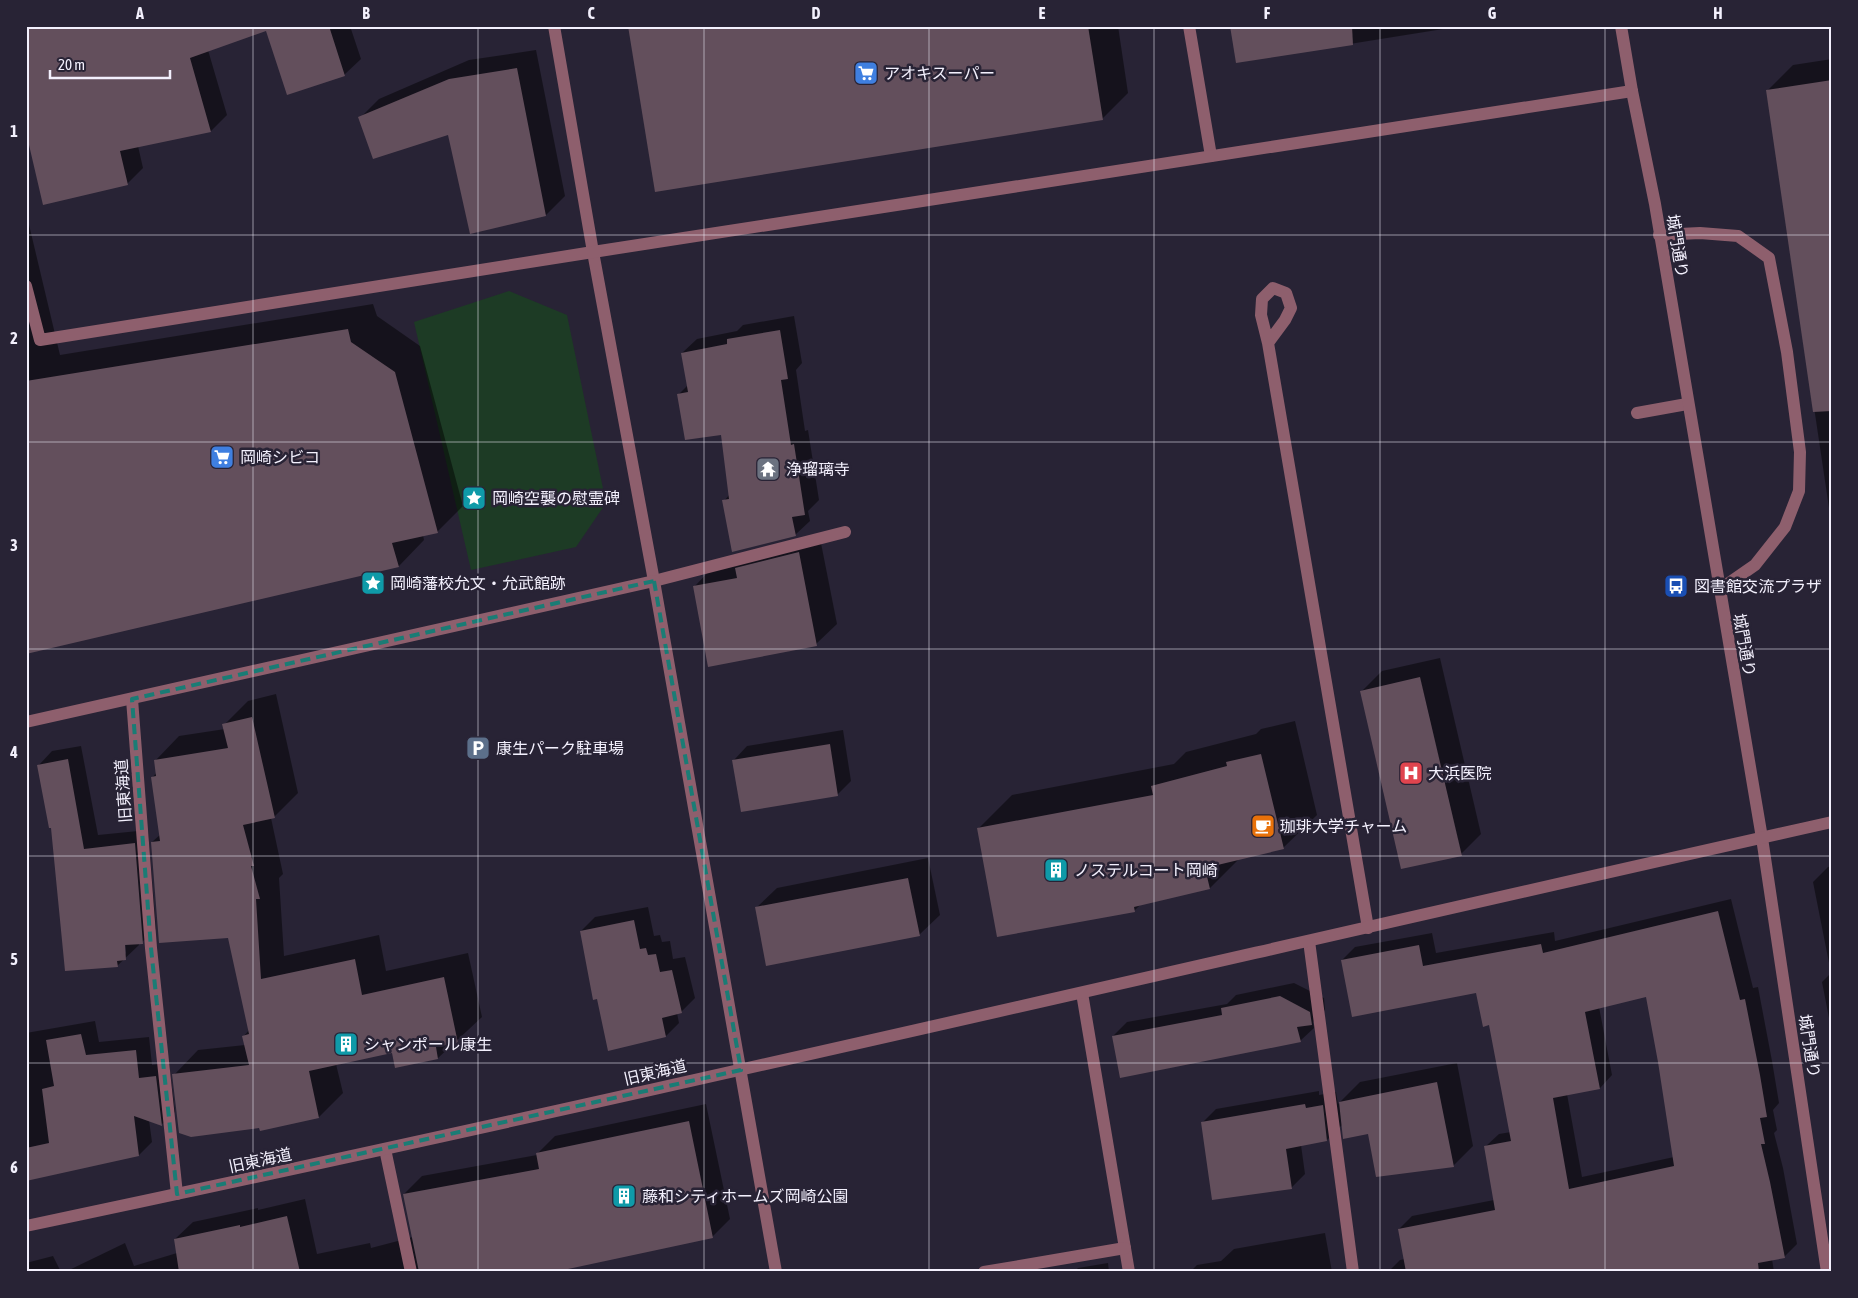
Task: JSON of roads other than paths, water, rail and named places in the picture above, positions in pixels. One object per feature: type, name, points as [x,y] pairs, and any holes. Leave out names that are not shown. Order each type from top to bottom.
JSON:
[{"type":"street","points":[[554,26],[776,1272]]},
{"type":"street","points":[[1188,26],[1211,156]]},
{"type":"street","name":"城門通り","points":[[1621,26],[1659,235],[1762,838],[1827,1272]]},
{"type":"street","points":[[26,286],[40,340],[1632,91]]},
{"type":"street","points":[[1659,235],[1700,233],[1738,236],[1768,258],[1787,352],[1800,452],[1799,491],[1785,527],[1756,565],[1719,590]]},
{"type":"street","points":[[1268,342],[1368,928]]},
{"type":"street","points":[[1636,413],[1687,404]]},
{"type":"street","points":[[26,722],[654,581],[845,532]]},
{"type":"street","name":"旧東海道","points":[[132,698],[151,948],[177,1194],[741,1070],[1832,822]]},
{"type":"street","points":[[1309,941],[1353,1272]]},
{"type":"street","points":[[1082,993],[1129,1272]]},
{"type":"street","points":[[386,1149],[411,1272]]},
{"type":"street","points":[[26,1226],[177,1194]]},
{"type":"street","points":[[984,1272],[1125,1248]]},
{"type":"place","name":"アオキスーパー","points":[[866,73]]},
{"type":"place","name":"岡崎シビコ","points":[[222,457]]},
{"type":"place","name":"浄瑠璃寺","points":[[768,469]]},
{"type":"place","name":"岡崎空襲の慰霊碑","points":[[474,498]]},
{"type":"place","name":"岡崎藩校允文・允武館跡","points":[[373,583]]},
{"type":"place","name":"図書館交流プラザ","points":[[1676,586]]},
{"type":"place","name":"康生パーク駐車場","points":[[478,748]]},
{"type":"place","name":"大浜医院","points":[[1411,773]]},
{"type":"place","name":"珈琲大学チャーム","points":[[1263,826]]},
{"type":"place","name":"ノステルコート岡崎","points":[[1056,870]]},
{"type":"place","name":"シャンポール康生","points":[[346,1044]]},
{"type":"place","name":"藤和シティホームズ岡崎公園","points":[[624,1196]]}]
